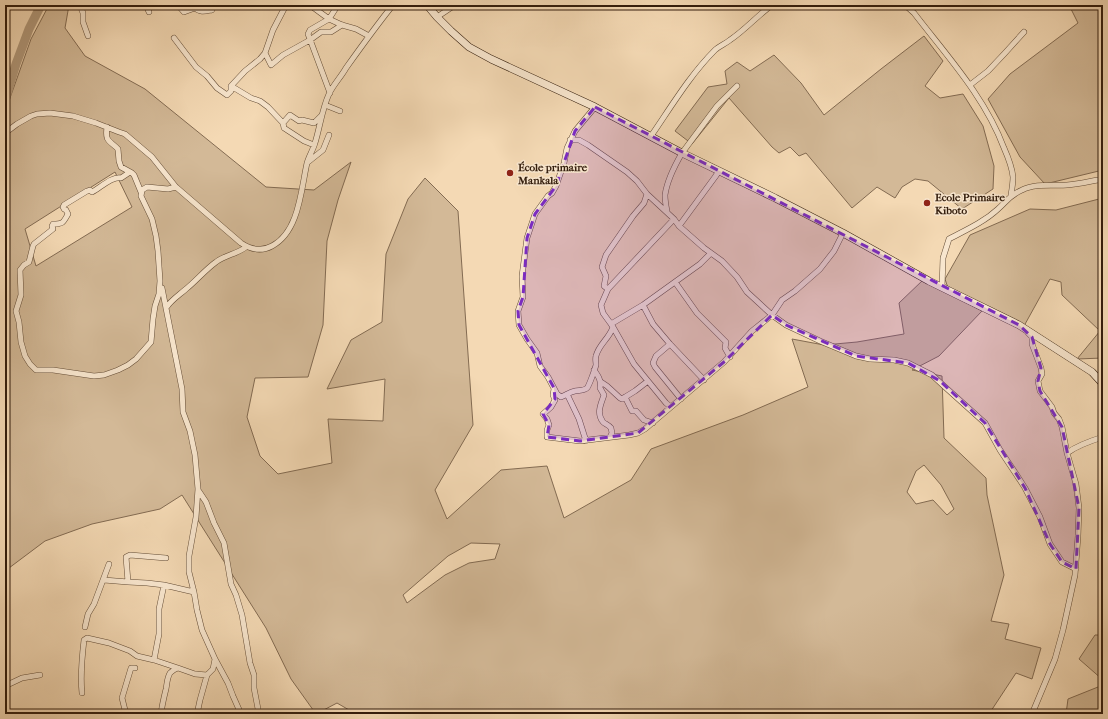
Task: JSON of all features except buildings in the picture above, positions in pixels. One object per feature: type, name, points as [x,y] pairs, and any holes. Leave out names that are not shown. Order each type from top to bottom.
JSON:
[{"type":"street","points":[[80,5],[83,13],[83,22],[88,36]]},
{"type":"street","points":[[146,5],[149,12]]},
{"type":"street","points":[[178,5],[184,12],[195,8],[198,11],[212,10],[214,5]]},
{"type":"street","points":[[174,38],[196,67],[207,76],[217,88],[227,95],[231,91],[231,86],[265,53],[273,30],[286,5]]},
{"type":"street","points":[[310,5],[329,19],[356,29],[368,36]]},
{"type":"street","points":[[5,133],[31,116],[44,113],[56,113],[73,116],[124,134],[152,156],[176,187],[246,247],[258,250],[268,248],[278,244],[285,236],[297,211],[308,162],[330,93],[368,36],[393,5]]},
{"type":"street","points":[[427,5],[450,31],[469,47],[491,59],[595,107],[682,153],[775,198],[942,287],[1018,325],[1092,372],[1103,384]]},
{"type":"street","points":[[437,17],[454,5]]},
{"type":"street","points":[[651,136],[688,82],[714,51],[730,40],[772,5]]},
{"type":"street","points":[[905,5],[914,13],[970,85],[991,118],[1011,166],[1013,176],[1011,195]]},
{"type":"street","points":[[330,93],[308,32],[329,19],[336,8]]},
{"type":"street","points":[[265,53],[271,65],[283,55],[322,32],[331,32],[342,25]]},
{"type":"street","points":[[970,85],[988,71],[1024,32]]},
{"type":"street","points":[[231,86],[251,98],[260,101],[283,123],[284,128],[304,141],[314,145]]},
{"type":"street","points":[[667,212],[665,196],[667,185],[677,161],[717,106],[736,86]]},
{"type":"street","points":[[325,105],[340,111]]},
{"type":"street","points":[[595,107],[575,131],[570,140],[556,186],[535,214],[527,238],[522,276],[522,297],[518,311],[519,324],[526,339],[537,353],[540,366],[554,386],[557,394],[561,397],[586,388],[592,379],[591,376],[594,370],[597,352],[608,337],[612,325],[644,305],[700,264],[711,253]]},
{"type":"street","points":[[283,123],[290,114],[299,121],[302,120],[314,123],[323,114]]},
{"type":"street","points":[[107,127],[107,139],[118,149],[121,167],[130,172],[134,175],[141,192],[141,199],[152,219],[156,236],[160,281],[159,294],[152,319],[150,342],[136,359],[128,365],[104,375],[94,376],[53,370],[36,370],[25,356],[16,311],[21,295],[20,270],[29,262],[33,245],[53,229],[53,224],[61,224],[64,222],[68,214],[63,207],[65,204],[87,191],[90,190],[92,192],[107,182],[117,177],[121,178],[130,172]]},
{"type":"street","points":[[308,162],[323,150],[329,135]]},
{"type":"street","points":[[570,140],[579,140],[588,145],[627,172],[637,181],[647,194],[674,219],[679,226],[704,248],[722,261],[738,277],[747,292],[772,315],[786,325],[850,353],[870,359],[894,360],[908,363],[932,375],[940,381],[985,423],[1000,450],[1025,488],[1040,517],[1050,544],[1062,562],[1076,569]]},
{"type":"street","points":[[679,226],[719,171]]},
{"type":"street","points":[[942,287],[943,258],[949,239],[980,223],[998,209],[1011,195],[1023,189],[1032,187],[1103,179]]},
{"type":"street","points":[[141,192],[147,187],[168,189],[176,187]]},
{"type":"street","points":[[608,289],[604,286],[606,276],[602,267],[606,255],[633,216],[644,203],[647,194]]},
{"type":"street","points":[[671,407],[634,364],[612,325],[603,313],[601,304],[608,289],[674,219]]},
{"type":"street","points":[[554,386],[553,395],[555,400],[551,407],[543,414],[549,425],[547,430],[547,438],[586,441],[638,433],[653,423],[730,357],[752,331],[772,315],[782,300],[795,291],[820,269],[834,251],[843,233]]},
{"type":"street","points":[[166,308],[170,302],[216,261],[246,247]]},
{"type":"street","points":[[160,281],[182,389],[183,412],[190,431],[195,455],[198,490],[196,517],[189,556],[189,572],[202,630],[228,683],[241,714]]},
{"type":"street","points":[[675,282],[697,313],[726,342],[725,348],[730,357]]},
{"type":"street","points":[[644,305],[653,324],[704,380]]},
{"type":"street","points":[[1018,325],[1032,337],[1032,344],[1042,374],[1038,381],[1040,391],[1059,419],[1076,484],[1079,508],[1076,569],[1063,630],[1055,659],[1032,714]]},
{"type":"street","points":[[670,344],[656,356],[653,363],[681,399]]},
{"type":"street","points":[[594,370],[599,376],[601,382],[600,388],[604,395],[599,409],[600,414],[605,424],[611,428],[612,433],[610,437]]},
{"type":"street","points":[[601,382],[622,399],[648,381]]},
{"type":"street","points":[[567,394],[579,419],[586,441]]},
{"type":"street","points":[[625,397],[632,411],[636,411],[644,420],[653,423]]},
{"type":"street","points":[[1067,453],[1084,443],[1103,437]]},
{"type":"street","points":[[198,490],[206,502],[224,543],[231,584],[242,615],[250,663],[254,676],[254,688],[260,714]]},
{"type":"street","points":[[128,582],[126,556],[166,558]]},
{"type":"street","points":[[85,627],[88,614],[94,604],[110,564]]},
{"type":"street","points":[[104,580],[164,585],[194,592]]},
{"type":"street","points":[[154,660],[159,634],[158,609],[164,585]]},
{"type":"street","points":[[82,693],[82,662],[84,640],[87,638],[109,643],[130,651],[136,656],[154,660],[195,674],[207,675]]},
{"type":"street","points":[[197,714],[207,675],[213,669],[215,659]]},
{"type":"street","points":[[126,714],[122,698],[131,668],[135,668]]},
{"type":"street","points":[[161,714],[170,673],[178,668]]},
{"type":"street","points":[[5,686],[22,678],[40,675]]},
{"type":"highlighted area","points":[[595,107],[1019,325],[1032,337],[1041,368],[1038,381],[1040,391],[1062,427],[1079,508],[1076,569],[1062,562],[1050,544],[1025,488],[985,423],[940,381],[908,363],[856,356],[786,325],[772,315],[724,362],[638,433],[580,441],[547,437],[549,425],[543,414],[555,399],[554,388],[519,325],[518,311],[523,297],[527,238],[535,214],[556,186],[575,131]]},
{"type":"shaded area","points":[[49,5],[69,5],[65,28],[85,56],[145,89],[266,187],[314,190],[351,162],[338,200],[327,241],[323,325],[308,377],[255,378],[247,417],[260,456],[278,474],[332,463],[328,419],[383,421],[385,379],[327,389],[351,340],[382,322],[386,254],[408,199],[425,178],[458,211],[473,425],[435,490],[447,519],[501,470],[547,466],[564,518],[631,480],[651,449],[743,415],[808,387],[792,339],[824,345],[857,342],[904,334],[899,303],[923,280],[982,311],[939,356],[912,370],[942,376],[944,438],[986,478],[987,495],[1004,575],[991,621],[1009,624],[1005,639],[1041,648],[1032,679],[1016,673],[989,714],[356,714],[337,703],[316,714],[291,679],[266,628],[182,495],[160,509],[92,524],[45,541],[5,571],[5,112],[31,39]],"holes":[[[115,172],[132,207],[36,266],[25,229]],[[924,465],[941,485],[954,509],[947,515],[933,500],[916,504],[907,492],[916,471]],[[471,543],[500,544],[495,559],[469,563],[445,575],[407,603],[403,595],[448,556]]]},
{"type":"shaded area","points":[[1069,5],[1103,5],[1103,170],[1045,184],[1020,157],[988,99],[1010,74],[1078,23]]},
{"type":"shaded area","points":[[924,36],[943,61],[925,86],[940,98],[963,94],[983,126],[994,166],[993,189],[962,209],[928,181],[915,179],[902,187],[895,198],[877,187],[852,208],[806,153],[799,156],[790,147],[779,153],[729,98],[692,144],[675,131],[708,87],[727,84],[725,71],[737,62],[750,71],[774,55],[801,83],[824,115]]},
{"type":"shaded area","points":[[1103,198],[1103,358],[1077,359],[1100,331],[1062,295],[1061,282],[1050,279],[1024,326],[948,288],[945,279],[970,235],[1030,209],[1056,210]]},
{"type":"shaded area","points":[[1095,635],[1103,635],[1103,680],[1079,659]]},
{"type":"shaded area","points":[[1103,685],[1103,714],[1066,714],[1068,699]]},
{"type":"waterway","points":[[5,100],[29,29],[41,5]]},
{"type":"place","name":"École primaire Mankala","points":[[510,173]]},
{"type":"place","name":"Ecole Primaire Kiboto","points":[[927,203]]}]
